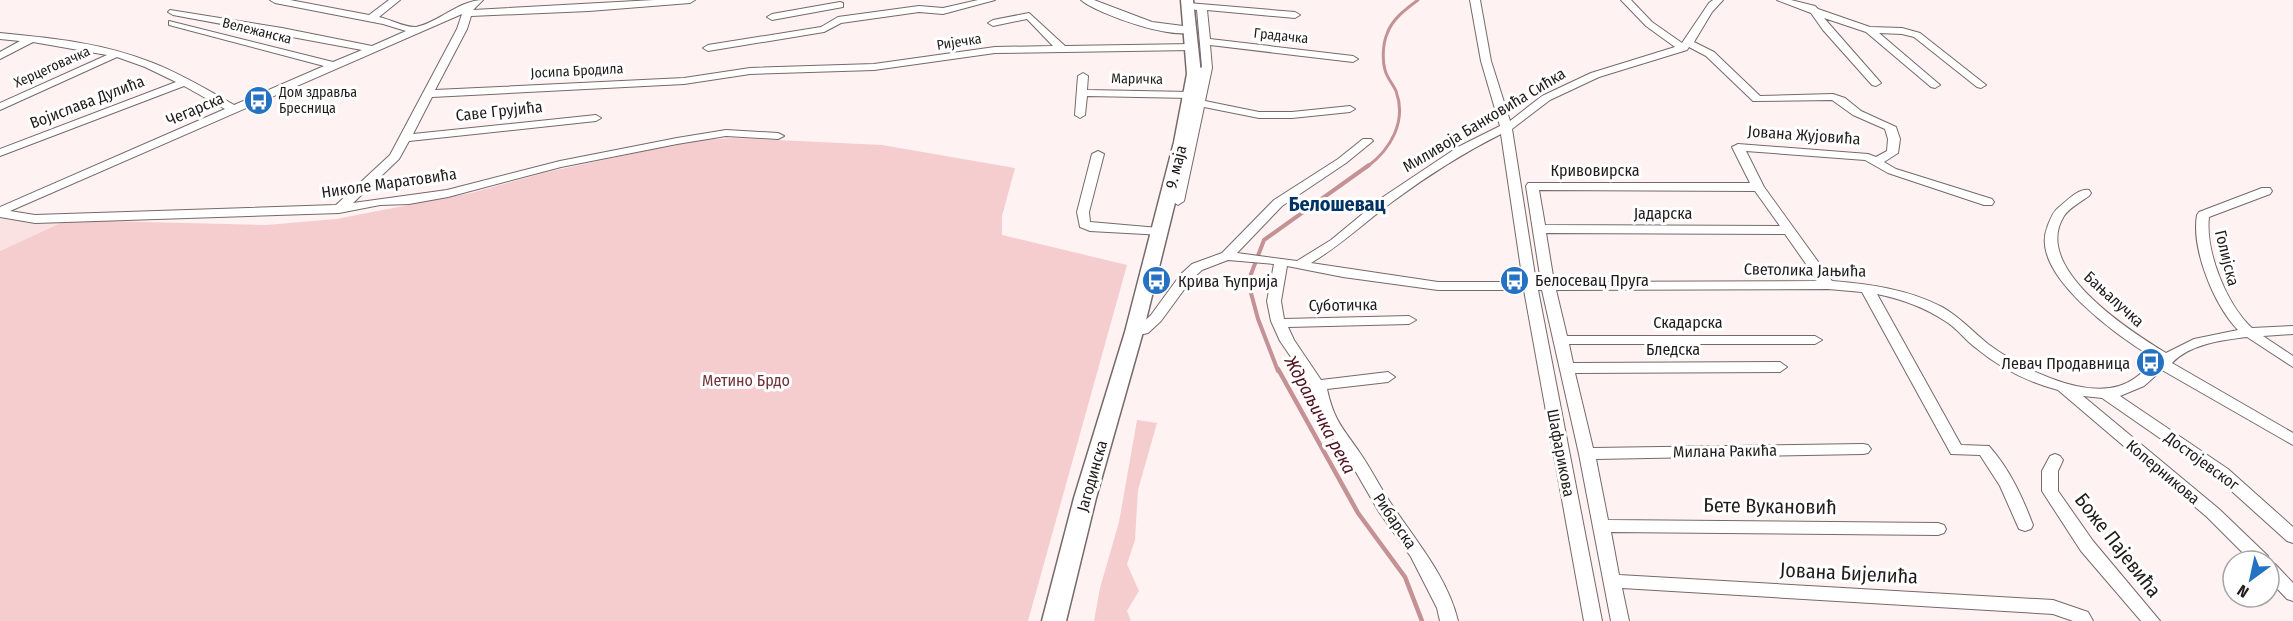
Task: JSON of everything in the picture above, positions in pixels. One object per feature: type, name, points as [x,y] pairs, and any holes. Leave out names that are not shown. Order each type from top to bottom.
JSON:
[{"type":"main road","name":"9. маја","points":[[1134,332],[1159,232],[1179,172],[1195,99],[1200,71],[1199,45],[1191,30],[1193,4]]},
{"type":"main road","name":"Јагодинска","points":[[1054,621],[1085,498],[1134,332]]},
{"type":"street","points":[[275,0],[371,18],[414,30]]},
{"type":"street","points":[[322,9],[337,0]]},
{"type":"street","points":[[371,18],[395,0]]},
{"type":"street","points":[[339,209],[391,162],[472,6],[589,8],[690,0]]},
{"type":"street","points":[[708,48],[824,29],[838,20],[919,9],[943,11],[990,0]]},
{"type":"street","points":[[1086,0],[1151,25],[1191,30]]},
{"type":"street","name":"Шафарикова","points":[[1474,0],[1486,61],[1506,127],[1530,285],[1593,621]]},
{"type":"street","points":[[1626,0],[1649,24],[1686,45],[1710,54],[1757,99],[1833,97],[1842,100],[1857,113],[1890,127],[1894,138],[1892,153],[1877,161]]},
{"type":"street","points":[[1686,45],[1698,31],[1710,6],[1718,0]]},
{"type":"street","points":[[1782,0],[1811,4],[1869,30],[1935,85]]},
{"type":"street","points":[[772,17],[841,3],[838,20]]},
{"type":"street","points":[[1199,45],[1193,4],[1295,15]]},
{"type":"street","points":[[1811,4],[1876,83]]},
{"type":"street","name":"Чегарска","points":[[0,212],[472,6]]},
{"type":"street","points":[[993,23],[1029,16],[1062,49]]},
{"type":"street","name":"Вележанска","points":[[335,66],[172,17],[282,31],[372,50]]},
{"type":"street","points":[[1869,30],[1902,31],[1917,35],[1981,85]]},
{"type":"street","points":[[0,36],[78,45],[116,54],[185,82],[235,110]]},
{"type":"street","points":[[0,56],[32,39]]},
{"type":"street","name":"Ријечка","points":[[729,74],[750,71],[881,66],[995,50],[1199,45]]},
{"type":"street","name":"Градачка","points":[[1199,45],[1353,59]]},
{"type":"street","name":"Миливоја Банковића Сићка","points":[[1299,265],[1352,230],[1387,200],[1462,149],[1506,127],[1567,86],[1686,45]]},
{"type":"street","name":"Херцеговачка","points":[[0,107],[116,54]]},
{"type":"street","name":"Јосипа Бродила","points":[[427,94],[684,81],[729,74]]},
{"type":"street","points":[[1080,115],[1083,76]]},
{"type":"street","name":"Војислава Дулића","points":[[0,153],[185,82]]},
{"type":"street","name":"Маричка","points":[[1082,93],[1195,99],[1259,115],[1292,115],[1350,109]]},
{"type":"street","name":"Саве Грујића","points":[[405,138],[596,118]]},
{"type":"street","name":"Николе Маратовића","points":[[0,212],[35,219],[339,209],[380,201],[409,200],[448,193],[560,164],[698,137],[730,133],[778,136]]},
{"type":"street","points":[[1134,332],[1143,330],[1152,322],[1186,277],[1197,267],[1227,256],[1278,202],[1349,156],[1367,141]]},
{"type":"street","name":"Јована Жујовића","points":[[1828,285],[1758,187],[1738,147],[1868,157],[1892,171],[1988,202]]},
{"type":"street","points":[[1098,154],[1083,212],[1084,224],[1090,227],[1159,232]]},
{"type":"street","points":[[1178,201],[1179,172]]},
{"type":"street","name":"Кривовирска","points":[[1620,621],[1587,454],[1548,285],[1532,186],[1758,187]]},
{"type":"street","name":"Голијска","points":[[2246,332],[2226,307],[2216,287],[2202,218],[2203,215],[2266,191]]},
{"type":"street","name":"Бањалучка","points":[[2085,193],[2068,203],[2056,218],[2051,245],[2059,268],[2072,287],[2095,310],[2133,341],[2293,440]]},
{"type":"street","name":"Јадарска","points":[[1538,229],[1787,230]]},
{"type":"street","points":[[1319,252],[1319,263],[1329,271]]},
{"type":"street","name":"Светолика Јањића","points":[[1227,256],[1278,261],[1329,271],[1438,286],[1828,285],[1866,287],[1926,305],[1950,317],[1974,340],[2003,361],[2062,386],[2105,393],[2119,392],[2135,386],[2185,348],[2246,332],[2293,330]]},
{"type":"street","name":"Рибарска","points":[[1278,261],[1274,295],[1279,323],[1287,341],[1317,385],[1324,410],[1344,445],[1417,553],[1446,608],[1449,621]]},
{"type":"street","points":[[1866,287],[1956,450],[1984,450],[1998,465],[2025,525]]},
{"type":"street","name":"Суботичка","points":[[1279,323],[1409,320]]},
{"type":"street","points":[[2246,332],[2293,362]]},
{"type":"street","name":"Скадарска","points":[[1561,340],[1815,340]]},
{"type":"street","name":"Бледска","points":[[1567,368],[1780,367]]},
{"type":"street","points":[[1317,385],[1388,377]]},
{"type":"street","name":"Коперникова","points":[[2062,386],[2213,513],[2250,549]]},
{"type":"street","name":"Достојевског","points":[[2105,393],[2222,473],[2293,537]]},
{"type":"street","name":"Милана Ракића","points":[[1587,454],[1863,449]]},
{"type":"street","name":"Боже Пајевића","points":[[2055,460],[2050,471],[2050,491],[2087,546],[2151,621]]},
{"type":"street","name":"Бете Вукановић","points":[[1601,526],[1938,529]]},
{"type":"street","name":"Јована Бијелића","points":[[1612,581],[2053,607],[2083,619]]},
{"type":"street","points":[[2281,581],[2293,594]]},
{"type":"shaded area","points":[[0,218],[29,222],[67,220],[0,251]]},
{"type":"green space","name":"Метино Брдо","points":[[734,138],[882,145],[1015,168],[1002,216],[1002,235],[1127,265],[1028,621],[0,621],[0,251],[67,220],[266,225],[336,219],[471,193],[547,172],[649,150],[701,140]]},
{"type":"green space","points":[[1137,420],[1157,423],[1138,490],[1135,540],[1127,564],[1139,591],[1127,611],[1131,621],[1094,621],[1100,588],[1119,522]]},
{"type":"waterway","name":"Ждраљичка река","points":[[1367,167],[1390,143],[1398,123],[1399,102],[1384,66],[1383,52],[1386,38],[1396,19],[1418,0]]},
{"type":"waterway","name":"Ждраљичка река","points":[[1278,371],[1258,319],[1248,282],[1264,240],[1369,165]]},
{"type":"waterway","name":"Ждраљичка река","points":[[1278,369],[1358,513],[1405,577],[1422,621]]},
{"type":"place","name":"Дом здравља Бресница","points":[[258,100]]},
{"type":"place","name":"Белосевац Пруга","points":[[1514,280]]},
{"type":"place","name":"Крива Ћуприја","points":[[1157,281]]},
{"type":"place","name":"Левач Продавница","points":[[2151,363]]},
{"type":"district","name":"Белошевац","points":[[1337,204]]}]
